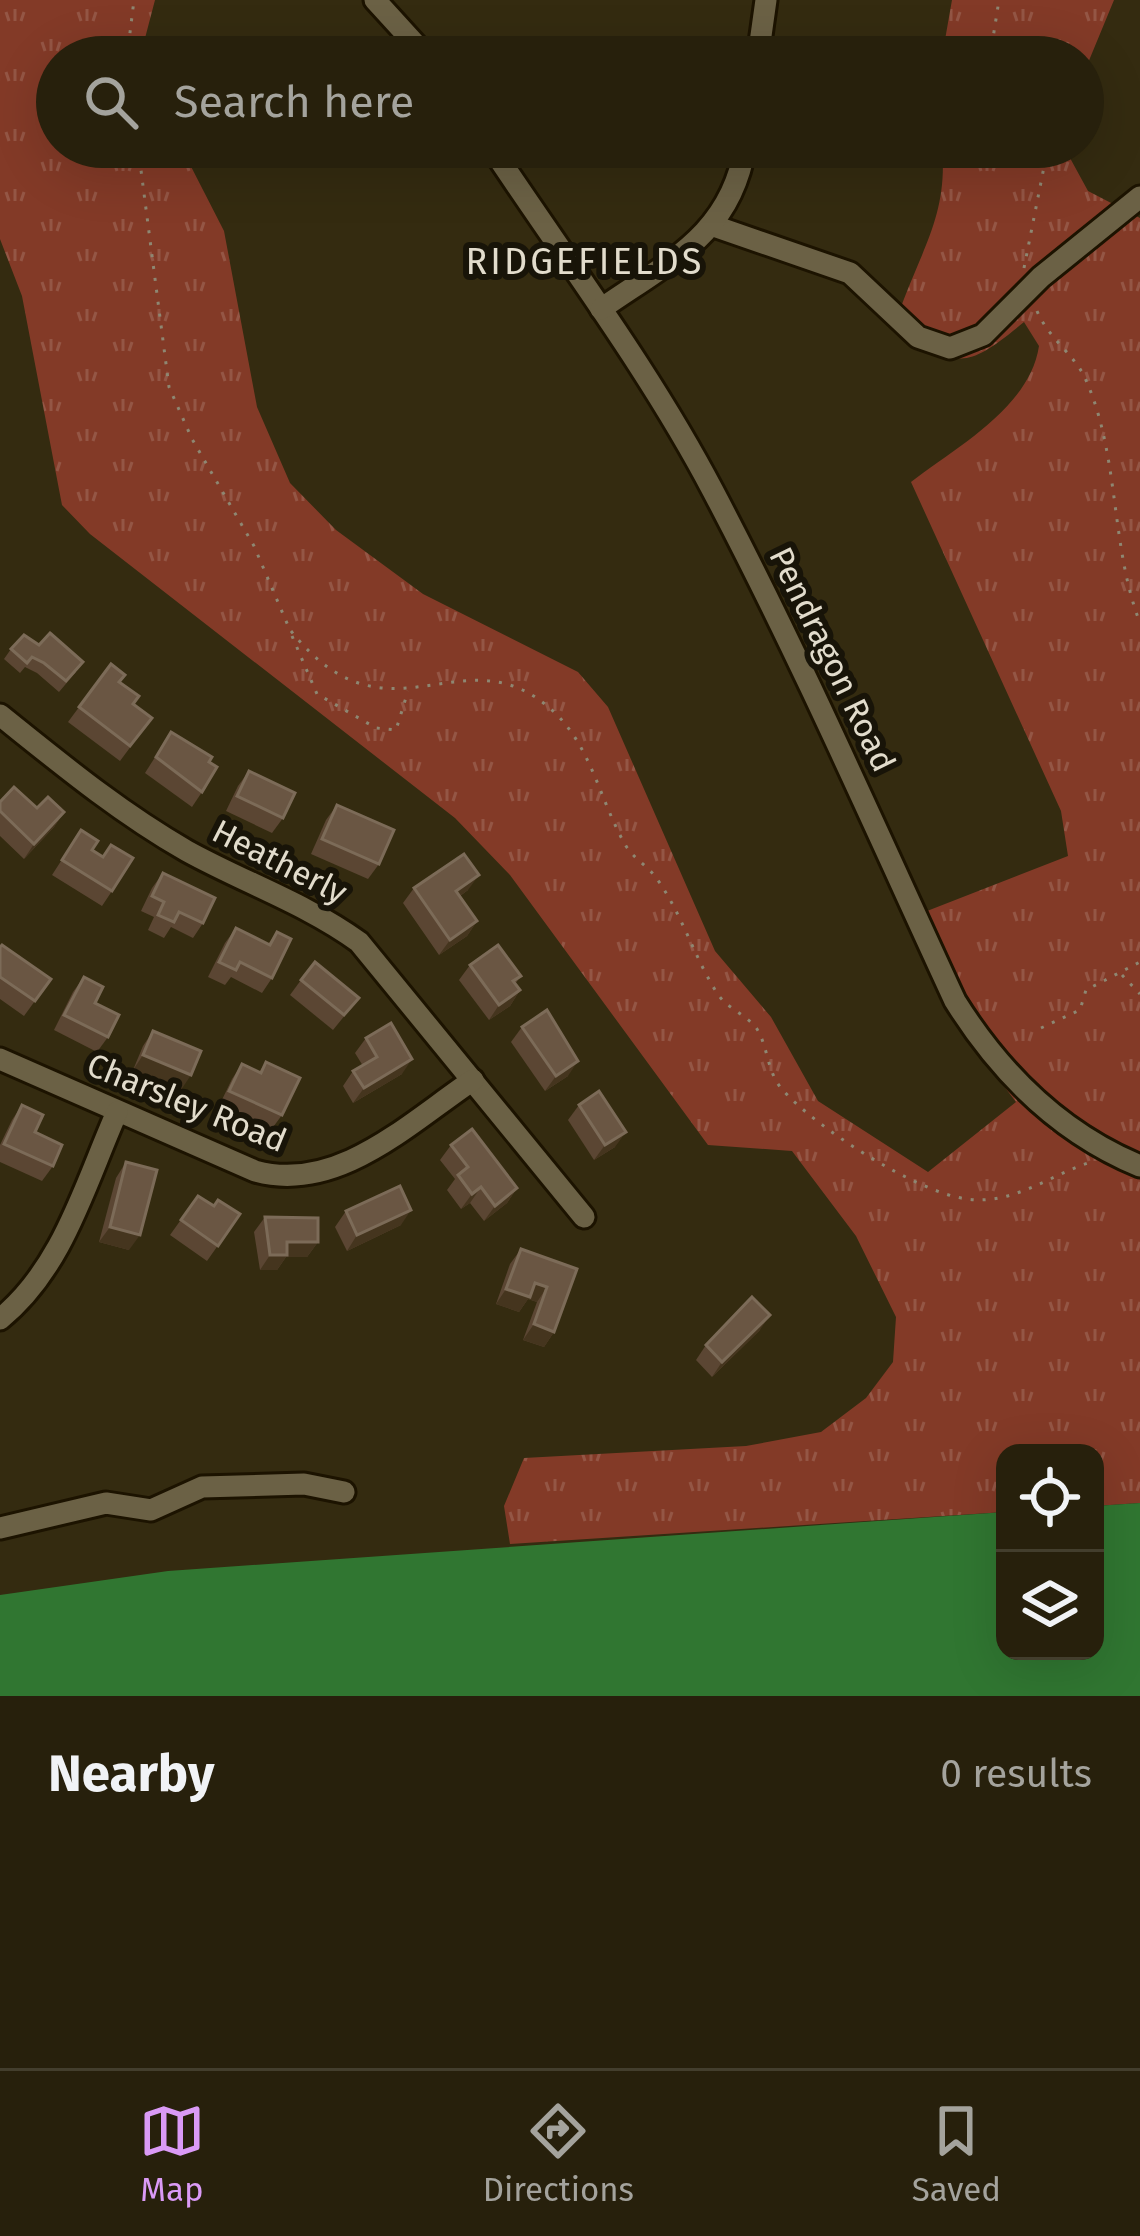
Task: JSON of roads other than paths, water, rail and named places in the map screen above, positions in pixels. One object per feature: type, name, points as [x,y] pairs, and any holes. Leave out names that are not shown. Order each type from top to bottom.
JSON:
[{"type":"street","points":[[375,0],[408,36]]},
{"type":"street","points":[[761,36],[766,0]]},
{"type":"street","name":"Pendragon Road","points":[[505,168],[601,309],[711,487],[851,770],[955,1001],[977,1037],[1010,1077],[1054,1115],[1140,1166]]},
{"type":"street","points":[[601,309],[714,226],[735,190],[741,168]]},
{"type":"street","points":[[714,226],[850,273],[918,337],[950,348],[967,346],[983,335],[1140,197]]},
{"type":"street","name":"Heatherly","points":[[0,715],[136,821],[314,910],[359,942],[584,1216]]},
{"type":"street","name":"Charsley Road","points":[[0,1059],[254,1172],[290,1178],[347,1162],[473,1080]]},
{"type":"street","points":[[0,1319],[24,1299],[54,1256],[117,1112]]},
{"type":"street","points":[[0,1528],[106,1503],[151,1510],[202,1487],[304,1484],[344,1492]]},
{"type":"district","name":"RIDGEFIELDS","points":[[585,261]]}]
